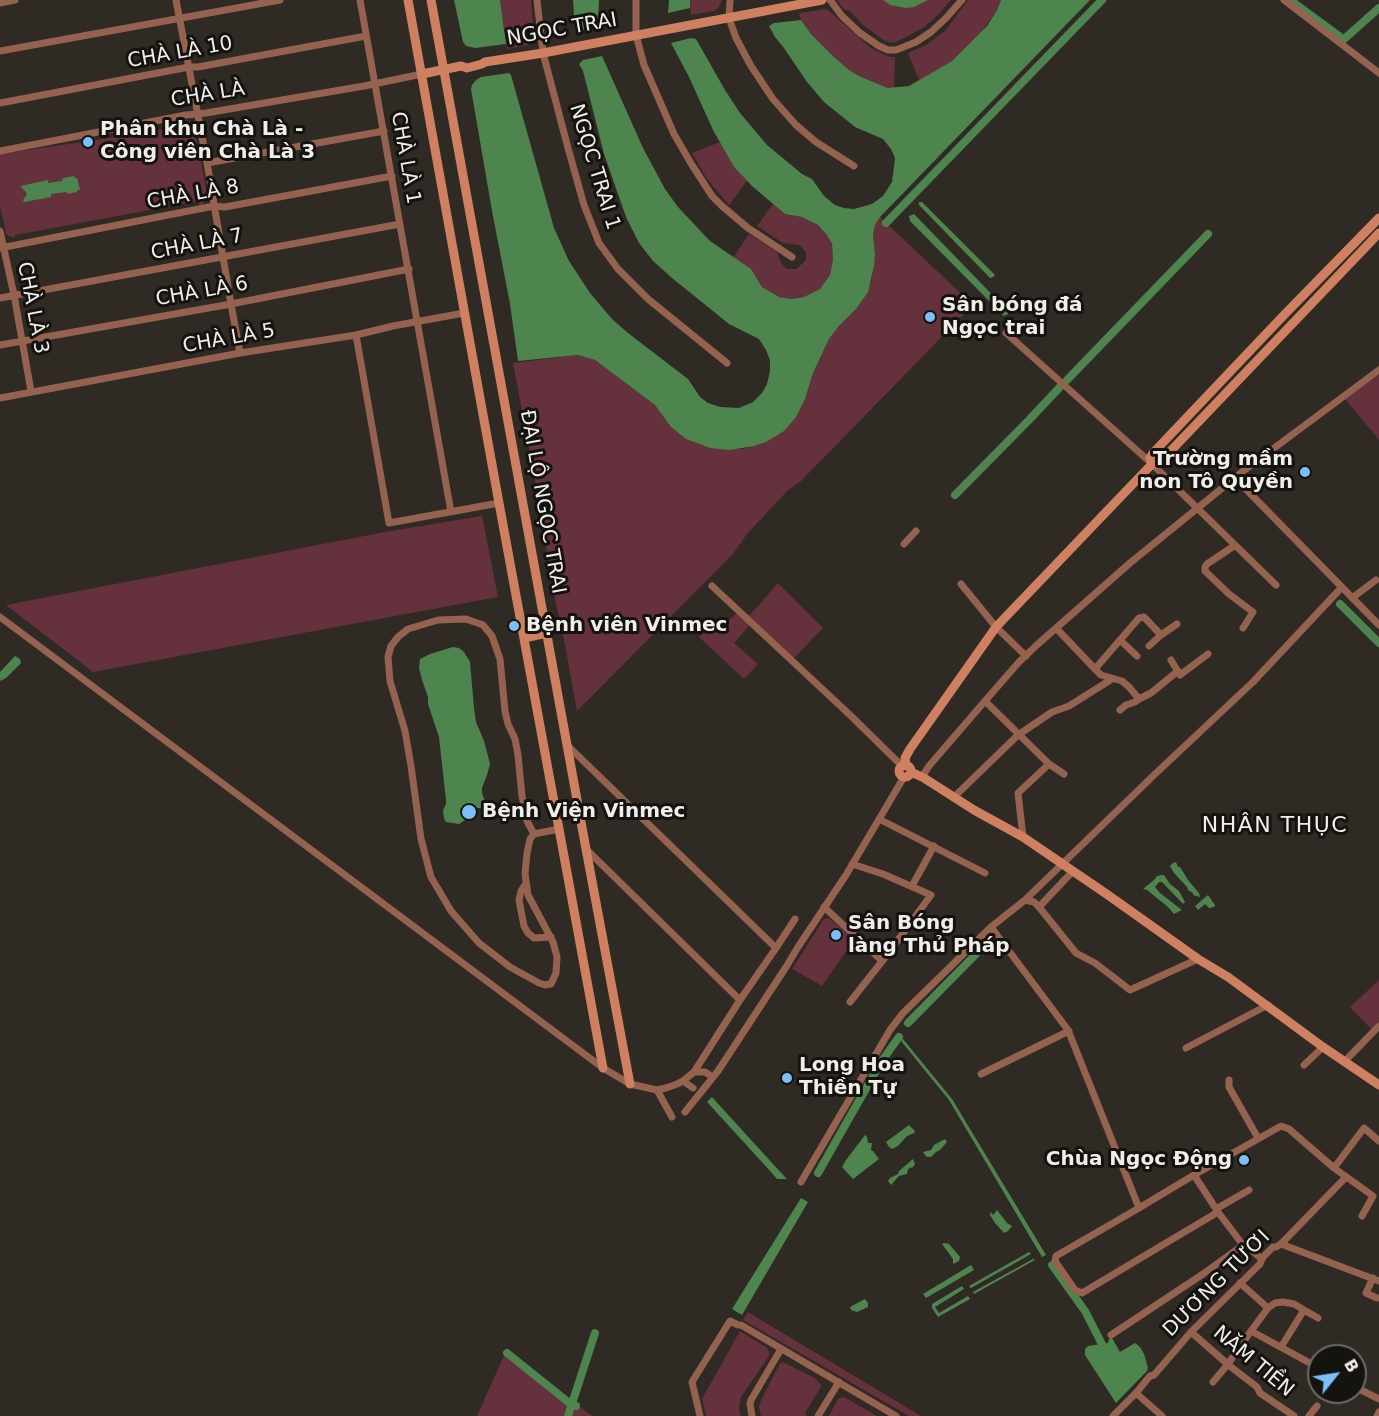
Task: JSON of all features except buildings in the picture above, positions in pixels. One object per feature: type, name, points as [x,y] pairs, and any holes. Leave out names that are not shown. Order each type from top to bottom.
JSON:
[{"type":"main road","points":[[408,0],[603,1068]]},
{"type":"main road","name":"ĐẠI LỘ NGỌC TRAI","points":[[431,0],[630,1084]]},
{"type":"main road","name":"NGỌC TRAI","points":[[443,69],[461,66],[465,62],[480,60],[485,62],[543,52],[822,0]]},
{"type":"main road","points":[[422,74],[443,69]]},
{"type":"main road","points":[[1152,464],[1150,458],[1154,452],[1379,218]]},
{"type":"main road","points":[[1379,233],[1162,460],[1157,464],[1152,464],[996,627],[905,758],[906,770],[922,777],[1023,837],[1198,959],[1228,977],[1323,1047],[1379,1084]]},
{"type":"main road","points":[[524,638],[547,633]]},
{"type":"street","points":[[0,3],[15,0]]},
{"type":"street","points":[[176,0],[240,353]]},
{"type":"street","points":[[0,51],[280,0]]},
{"type":"street","name":"CHÀ LÀ 1","points":[[360,0],[451,512]]},
{"type":"street","name":"NGỌC TRAI 1","points":[[537,0],[543,52],[584,205],[599,243],[618,269],[648,299],[727,363]]},
{"type":"street","points":[[636,0],[636,35],[644,65],[674,134],[692,165],[708,190],[737,220],[792,257]]},
{"type":"street","points":[[730,0],[729,18],[736,39],[773,99],[796,125],[816,142],[854,166]]},
{"type":"street","points":[[830,0],[842,16],[860,33],[888,50],[896,50],[916,42],[946,18],[962,0]]},
{"type":"street","points":[[1284,0],[1379,73]]},
{"type":"street","name":"CHÀ LÀ 10","points":[[0,103],[366,36]]},
{"type":"street","name":"CHÀ LÀ","points":[[0,151],[422,74]]},
{"type":"street","points":[[207,163],[384,131]]},
{"type":"street","name":"CHÀ LÀ 8","points":[[1,248],[214,206],[225,207],[392,176]]},
{"type":"street","name":"CHÀ LÀ 7","points":[[0,298],[400,224]]},
{"type":"street","name":"CHÀ LÀ 3","points":[[0,231],[1,248],[14,295],[31,392]]},
{"type":"street","name":"CHÀ LÀ 6","points":[[0,345],[231,304],[409,269]]},
{"type":"street","name":"CHÀ LÀ 5","points":[[0,398],[240,353],[356,335],[464,313]]},
{"type":"street","points":[[1006,333],[1152,464],[1276,585]]},
{"type":"street","points":[[356,335],[389,523],[499,503]]},
{"type":"street","points":[[922,777],[929,766],[1026,656],[1130,563],[1235,478],[1379,370]]},
{"type":"street","points":[[1235,478],[1379,625]]},
{"type":"street","points":[[904,544],[916,531]]},
{"type":"street","points":[[1234,546],[1207,564],[1205,571],[1229,594],[1253,612],[1243,628]]},
{"type":"street","points":[[1352,598],[1376,580]]},
{"type":"street","points":[[961,584],[996,627],[1026,656]]},
{"type":"street","points":[[685,1112],[713,1077],[852,864],[906,770],[712,586]]},
{"type":"street","points":[[801,1182],[894,1024],[903,1013],[991,927],[1026,900],[1145,783],[1253,682],[1342,587]]},
{"type":"street","points":[[0,617],[603,1068],[630,1084],[657,1090],[683,1081],[694,1072],[795,919]]},
{"type":"street","points":[[1095,669],[1139,618],[1144,617],[1161,635]]},
{"type":"street","points":[[534,834],[527,821],[518,755],[505,711],[500,659],[492,636],[483,625],[466,619],[438,620],[408,629],[391,646],[388,657],[390,681],[405,731],[421,839],[431,877],[451,911],[479,943],[510,967],[545,985],[551,984],[556,973],[557,957],[550,937],[528,895],[526,853],[534,834],[559,829]]},
{"type":"street","points":[[1149,646],[1177,624]]},
{"type":"street","points":[[1054,631],[1101,675],[1122,681],[1139,699]]},
{"type":"street","points":[[1120,639],[1137,656]]},
{"type":"street","points":[[1171,660],[1180,675],[1209,654]]},
{"type":"street","points":[[1120,710],[1151,693],[1178,671]]},
{"type":"street","points":[[954,797],[1018,735],[1112,678]]},
{"type":"street","points":[[985,701],[1049,764],[1064,774]]},
{"type":"street","points":[[568,747],[776,948]]},
{"type":"street","points":[[1023,837],[1018,793],[1049,764]]},
{"type":"street","points":[[879,819],[985,873]]},
{"type":"street","points":[[912,886],[934,846]]},
{"type":"street","points":[[586,849],[702,967],[740,1000]]},
{"type":"street","points":[[850,1002],[931,895],[883,874],[852,864]]},
{"type":"street","points":[[1039,907],[1073,871]]},
{"type":"street","points":[[526,884],[519,900],[524,926],[534,938],[550,937]]},
{"type":"street","points":[[1026,900],[1034,902],[1039,907],[1076,953],[1095,963],[1131,990],[1198,959]]},
{"type":"street","points":[[824,907],[882,961]]},
{"type":"street","points":[[991,927],[1069,1031],[1139,1208]]},
{"type":"street","points":[[1186,1048],[1268,1005]]},
{"type":"street","points":[[1345,1061],[1379,1026]]},
{"type":"street","points":[[981,1074],[1069,1031]]},
{"type":"street","points":[[1304,1065],[1323,1047]]},
{"type":"street","points":[[694,1072],[705,1072],[713,1077]]},
{"type":"street","points":[[1229,1080],[1229,1087],[1258,1138]]},
{"type":"street","points":[[683,1081],[693,1088]]},
{"type":"street","points":[[657,1090],[672,1117]]},
{"type":"street","points":[[1249,1190],[1086,1292],[1075,1290],[1055,1261],[1056,1256],[1279,1127],[1285,1127],[1346,1177],[1376,1195],[1362,1216]]},
{"type":"street","points":[[1334,1168],[1364,1128],[1379,1141]]},
{"type":"street","points":[[1194,1175],[1217,1211],[1243,1245],[1262,1258]]},
{"type":"street","name":"DƯƠNG TƯƠI","points":[[1118,1414],[1191,1332],[1260,1264],[1262,1258],[1273,1247],[1281,1244],[1346,1177]]},
{"type":"street","points":[[1281,1244],[1377,1278],[1366,1293],[1377,1298]]},
{"type":"street","points":[[1111,1335],[1243,1245]]},
{"type":"street","points":[[1240,1283],[1269,1308]]},
{"type":"street","points":[[1213,1382],[1275,1303],[1294,1304],[1318,1318]]},
{"type":"street","points":[[1281,1347],[1304,1310]]},
{"type":"street","points":[[700,1416],[692,1382],[730,1321],[741,1325],[896,1416]]},
{"type":"street","points":[[1251,1331],[1307,1361]]},
{"type":"street","name":"NĂM TIỀN","points":[[1191,1332],[1257,1387],[1260,1394],[1294,1416]]},
{"type":"street","points":[[752,1416],[750,1402],[781,1348]]},
{"type":"street","points":[[818,1416],[839,1382]]},
{"type":"street","points":[[1136,1393],[1162,1416]]},
{"type":"street","points":[[1309,1416],[1317,1406]]},
{"type":"street","points":[[1377,1416],[1379,1412]]},
{"type":"shaded area","points":[[454,0],[500,0],[506,44],[475,48],[466,46],[463,42]]},
{"type":"shaded area","points":[[500,0],[531,0],[534,36],[532,43],[507,49]]},
{"type":"shaded area","points":[[573,0],[599,0],[598,25],[575,32]]},
{"type":"shaded area","points":[[669,0],[690,0],[690,8],[668,13]]},
{"type":"shaded area","points":[[690,0],[722,0],[714,11],[691,15]]},
{"type":"shaded area","points":[[837,0],[951,0],[923,28],[894,43],[885,41],[863,25]]},
{"type":"shaded area","points":[[883,0],[928,0],[906,8],[890,5]]},
{"type":"shaded area","points":[[968,0],[1001,0],[997,10],[980,34],[952,61],[919,80],[908,53],[926,45],[945,31]]},
{"type":"shaded area","points":[[1001,0],[1090,0],[880,217],[873,235],[874,266],[868,292],[829,339],[813,373],[805,399],[796,417],[784,431],[754,446],[730,450],[710,448],[686,439],[671,427],[655,405],[595,360],[578,355],[518,361],[510,304],[471,89],[476,80],[481,77],[509,73],[511,75],[554,228],[569,261],[590,293],[612,319],[688,379],[700,397],[720,407],[739,408],[753,402],[767,384],[770,360],[766,350],[759,339],[729,324],[672,278],[653,261],[639,243],[626,217],[604,154],[583,71],[579,64],[583,60],[602,56],[643,148],[665,189],[678,207],[710,241],[751,269],[762,287],[779,297],[791,299],[804,297],[820,289],[830,275],[833,260],[832,244],[818,225],[802,217],[785,214],[734,167],[713,130],[671,43],[696,39],[740,113],[767,145],[802,174],[812,179],[824,196],[835,205],[854,209],[872,204],[883,196],[892,182],[895,158],[891,149],[883,139],[855,127],[824,102],[807,82],[769,26],[774,23],[801,20],[811,34],[849,70],[888,88],[909,86],[952,61],[987,26]]},
{"type":"shaded area","points":[[825,9],[871,48],[895,57],[894,88],[888,88],[849,70],[811,34],[799,13]]},
{"type":"shaded area","points":[[183,121],[193,123],[207,195],[200,206],[198,201],[15,235],[15,238],[6,233],[0,206],[0,154],[158,130],[183,124]]},
{"type":"shaded area","points":[[720,142],[734,167],[747,181],[729,205],[707,179],[692,153]]},
{"type":"shaded area","points":[[74,176],[77,178],[80,190],[77,192],[51,194],[51,197],[24,202],[23,200],[27,194],[21,186],[48,180],[48,183],[62,181],[63,178]]},
{"type":"shaded area","points":[[919,202],[922,202],[995,275],[990,278],[919,205]]},
{"type":"shaded area","points":[[773,204],[785,214],[802,217],[818,225],[832,245],[833,260],[830,275],[820,289],[804,297],[791,299],[768,292],[756,277],[733,258],[749,234],[777,252],[781,263],[787,269],[796,269],[806,259],[806,253],[800,245],[783,243],[757,226]]},
{"type":"shaded area","points":[[914,214],[1008,311],[1008,314],[1004,316],[910,221],[909,216]]},
{"type":"shaded area","points":[[880,217],[973,305],[801,481],[788,490],[747,534],[733,554],[577,711],[513,363],[578,355],[595,360],[655,405],[671,427],[686,439],[710,448],[742,449],[766,442],[805,399],[813,373],[829,339],[856,309],[871,282],[875,254],[873,235]]},
{"type":"shaded area","points":[[1379,375],[1379,440],[1345,399]]},
{"type":"shaded area","points":[[482,516],[498,597],[93,672],[6,605],[385,532]]},
{"type":"shaded area","points":[[778,583],[823,628],[791,661],[752,623],[734,643],[758,664],[744,679],[699,637],[709,628],[729,620],[739,611],[750,615]]},
{"type":"shaded area","points":[[453,647],[464,652],[470,662],[476,722],[490,764],[482,793],[488,803],[499,805],[503,812],[499,815],[488,808],[477,808],[471,816],[459,824],[446,822],[444,818],[443,810],[446,800],[439,737],[419,668],[420,659]]},
{"type":"shaded area","points":[[15,656],[20,659],[21,663],[0,681],[0,672]]},
{"type":"shaded area","points":[[1176,862],[1200,897],[1193,895],[1174,873],[1170,866]]},
{"type":"shaded area","points":[[1164,875],[1179,891],[1185,902],[1183,904],[1162,882],[1159,882],[1155,887],[1182,910],[1174,914],[1143,889],[1157,876]]},
{"type":"shaded area","points":[[1208,895],[1214,907],[1209,908],[1205,904],[1198,910],[1195,906]]},
{"type":"shaded area","points":[[829,918],[854,940],[822,986],[792,969],[824,919]]},
{"type":"shaded area","points":[[1379,980],[1379,1021],[1371,1029],[1350,1007]]},
{"type":"shaded area","points":[[903,1039],[952,1099],[1046,1255],[1042,1257],[949,1100],[901,1041]]},
{"type":"shaded area","points":[[712,1097],[787,1179],[777,1179],[707,1102]]},
{"type":"shaded area","points":[[909,1125],[915,1131],[914,1133],[907,1136],[898,1146],[892,1149],[889,1147],[886,1142]]},
{"type":"shaded area","points":[[865,1135],[868,1143],[872,1143],[871,1150],[879,1159],[853,1179],[842,1167]]},
{"type":"shaded area","points":[[945,1139],[947,1142],[940,1150],[931,1157],[925,1155],[923,1152],[931,1150],[934,1145]]},
{"type":"shaded area","points":[[913,1159],[915,1164],[913,1167],[908,1169],[907,1174],[899,1176],[891,1185],[888,1181],[890,1178],[898,1174]]},
{"type":"shaded area","points":[[801,1198],[808,1202],[742,1315],[732,1309]]},
{"type":"shaded area","points":[[997,1210],[1012,1226],[1004,1233],[990,1215],[991,1212],[993,1215]]},
{"type":"shaded area","points":[[942,1244],[949,1244],[960,1257],[959,1261],[953,1264],[953,1259]]},
{"type":"shaded area","points":[[1029,1252],[1031,1254],[971,1288],[969,1286]]},
{"type":"shaded area","points":[[1033,1259],[1035,1260],[974,1294],[973,1292]]},
{"type":"shaded area","points":[[971,1265],[974,1270],[926,1298],[923,1294]]},
{"type":"shaded area","points":[[962,1286],[964,1289],[935,1307],[939,1313],[968,1296],[970,1299],[938,1317],[932,1304]]},
{"type":"shaded area","points":[[865,1299],[868,1307],[857,1312],[851,1310],[850,1307]]},
{"type":"shaded area","points":[[748,1312],[921,1416],[909,1416],[743,1320]]},
{"type":"shaded area","points":[[740,1331],[767,1348],[769,1356],[741,1397],[740,1416],[706,1416],[702,1399]]},
{"type":"shaded area","points":[[1112,1338],[1120,1352],[1135,1343],[1140,1347],[1148,1368],[1116,1403],[1085,1355],[1085,1349],[1088,1346],[1108,1343]]},
{"type":"shaded area","points":[[506,1351],[553,1389],[593,1416],[477,1416]]},
{"type":"shaded area","points":[[783,1362],[815,1378],[821,1385],[805,1413],[806,1416],[761,1416],[759,1407],[761,1400],[780,1363]]},
{"type":"shaded area","points":[[844,1397],[877,1416],[829,1416],[838,1399]]},
{"type":"waterway","points":[[886,223],[1102,0]]},
{"type":"waterway","points":[[1290,0],[1339,36]]},
{"type":"waterway","points":[[1341,38],[1343,40],[1379,8]]},
{"type":"waterway","points":[[1067,380],[1208,234]]},
{"type":"waterway","points":[[955,495],[1060,387]]},
{"type":"waterway","points":[[1340,604],[1379,643]]},
{"type":"waterway","points":[[908,1023],[984,946]]},
{"type":"waterway","points":[[818,1173],[881,1062],[899,1037]]},
{"type":"waterway","points":[[1052,1265],[1085,1311],[1106,1352]]},
{"type":"waterway","points":[[568,1416],[595,1333]]},
{"type":"waterway","points":[[507,1353],[576,1406]]},
{"type":"place","name":"Phân khu Chà Là - Công viên Chà Là 3","points":[[88,142]]},
{"type":"place","name":"Sân bóng đá Ngọc trai","points":[[930,317]]},
{"type":"place","name":"Trường mầm non Tô Quyền","points":[[1305,472]]},
{"type":"place","name":"Bệnh viên Vinmec","points":[[514,626]]},
{"type":"place","name":"Bệnh Viện Vinmec","points":[[469,812]]},
{"type":"place","name":"Sân Bóng làng Thủ Pháp","points":[[836,935]]},
{"type":"place","name":"Long Hoa Thiền Tự","points":[[787,1078]]},
{"type":"place","name":"Chùa Ngọc Động","points":[[1244,1160]]},
{"type":"district","name":"NHÂN THỤC","points":[[1275,826]]}]
